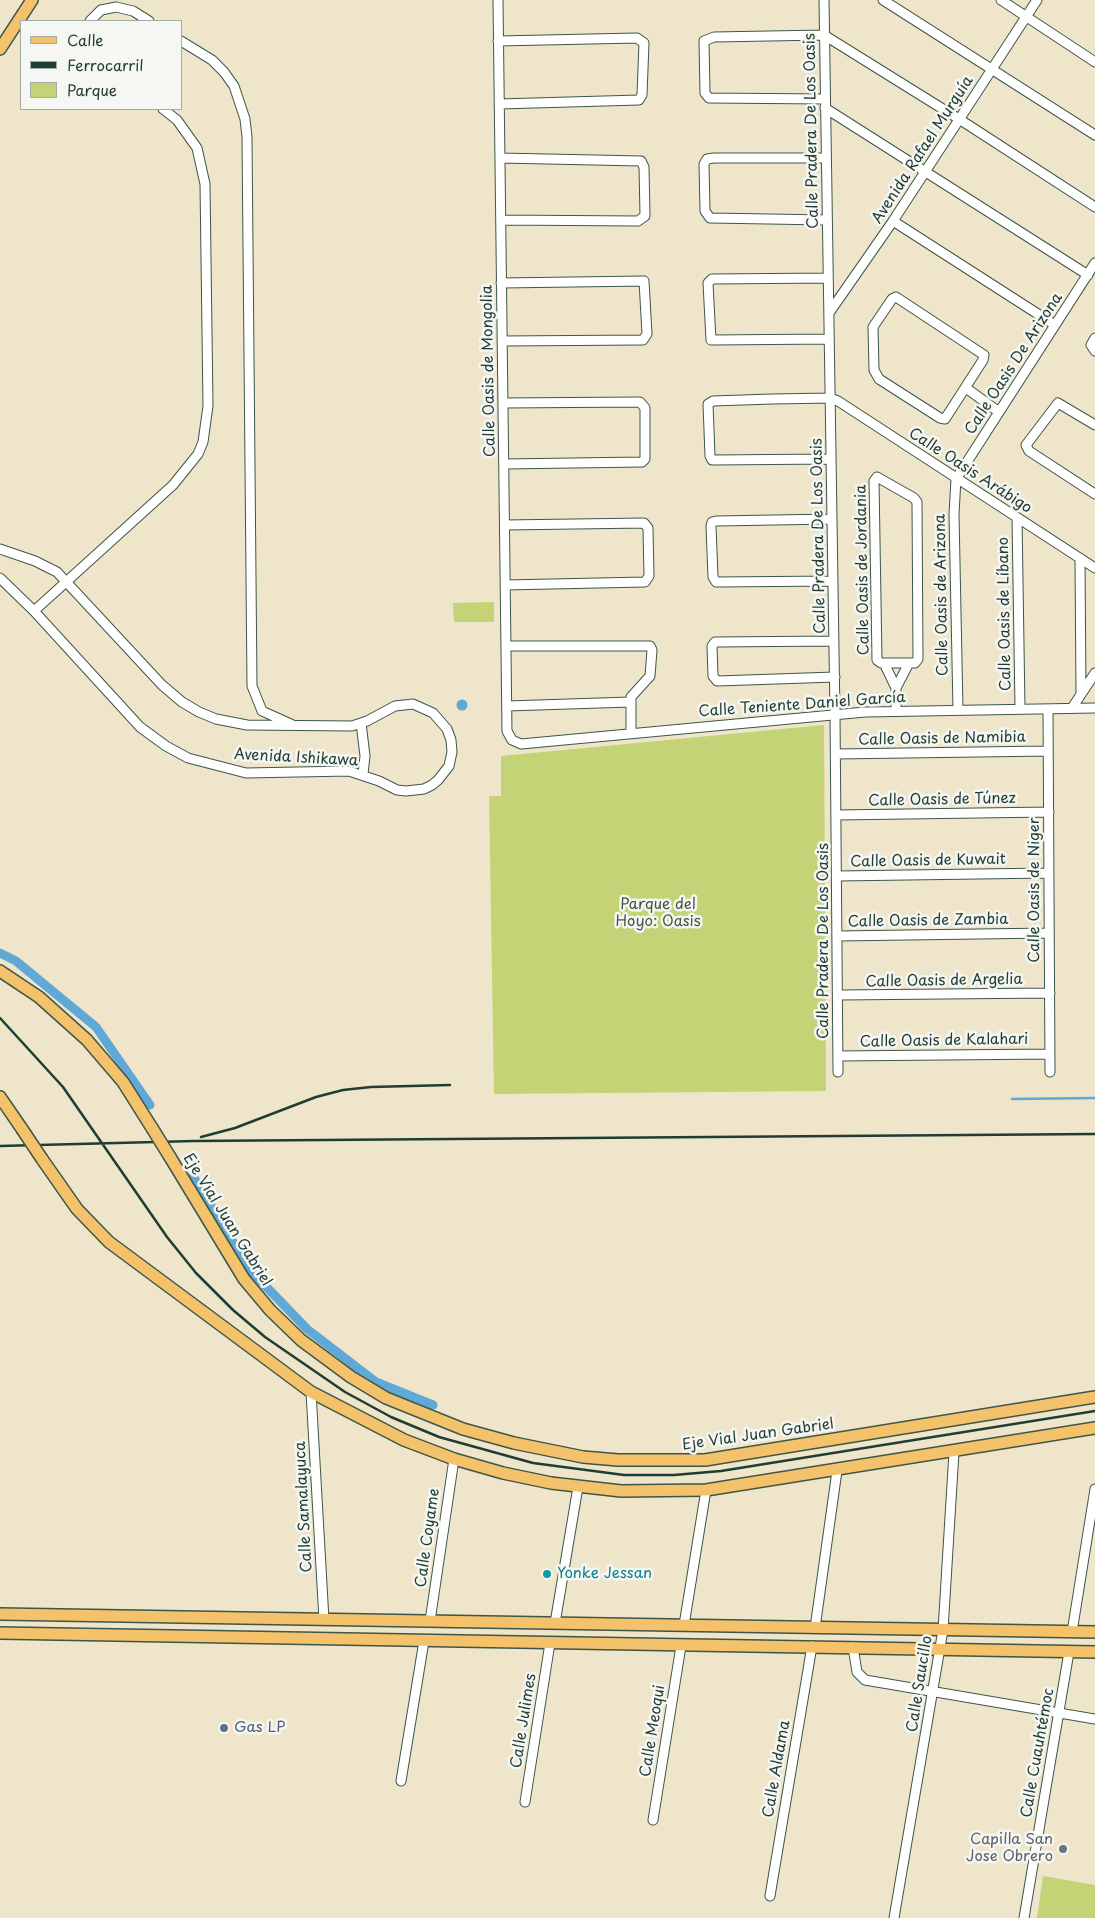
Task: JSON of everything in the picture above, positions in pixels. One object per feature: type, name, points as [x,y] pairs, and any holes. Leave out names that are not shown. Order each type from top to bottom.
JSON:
[{"type":"main road","points":[[0,49],[32,0]]},
{"type":"main road","name":"Eje Vial Juan Gabriel","points":[[0,971],[39,997],[87,1040],[123,1082],[244,1278],[270,1310],[301,1340],[351,1377],[386,1398],[446,1423],[514,1443],[583,1457],[618,1460],[705,1460],[1095,1397]]},
{"type":"main road","points":[[0,1097],[77,1209],[109,1242],[311,1392],[384,1430],[454,1459],[527,1479],[578,1487],[641,1492],[706,1490],[954,1452],[1095,1428]]},
{"type":"main road","points":[[0,1614],[1095,1632]]},
{"type":"main road","points":[[227,1618],[227,1637]]},
{"type":"main road","points":[[0,1633],[1095,1652]]},
{"type":"street","name":"Calle Oasis de Mongolia","points":[[498,0],[507,731],[512,740]]},
{"type":"street","name":"Calle Pradera De Los Oasis","points":[[824,0],[836,714],[838,1072]]},
{"type":"street","points":[[883,0],[1095,135]]},
{"type":"street","points":[[1001,0],[1095,62]]},
{"type":"street","name":"Avenida Rafael Murguía","points":[[829,313],[926,171],[1037,0]]},
{"type":"street","points":[[91,20],[101,10],[116,7],[133,11],[147,20]]},
{"type":"street","points":[[1088,275],[926,171],[825,103],[709,98],[705,93],[704,41],[710,38],[824,35],[1095,207]]},
{"type":"street","points":[[498,41],[637,38],[644,43],[642,95],[639,100],[499,104]]},
{"type":"street","points":[[182,42],[212,60],[224,72],[234,86],[245,119],[248,157],[252,686],[262,710],[295,726]]},
{"type":"street","points":[[34,611],[173,485],[198,454],[206,430],[208,396],[205,184],[197,148],[177,120],[163,110]]},
{"type":"street","points":[[500,158],[641,161],[644,167],[645,216],[638,222],[501,220]]},
{"type":"street","points":[[826,158],[714,158],[707,159],[704,164],[705,211],[708,216],[827,220]]},
{"type":"street","points":[[893,220],[1055,325]]},
{"type":"street","name":"Calle Oasis De Arizona","points":[[956,479],[1095,263]]},
{"type":"street","points":[[828,278],[712,279],[708,282],[711,340],[829,339]]},
{"type":"street","points":[[501,282],[644,281],[647,334],[643,340],[502,341]]},
{"type":"street","points":[[898,297],[984,355],[983,360],[966,388],[948,416],[943,419],[879,379],[873,365],[874,326],[892,299],[898,297]]},
{"type":"street","points":[[966,388],[999,412]]},
{"type":"street","points":[[830,398],[713,401],[708,406],[710,456],[712,460],[831,458]]},
{"type":"street","name":"Calle Oasis Arábigo","points":[[830,398],[847,406],[956,479],[1095,568]]},
{"type":"street","points":[[503,403],[640,402],[645,408],[645,459],[642,462],[504,464]]},
{"type":"street","points":[[1095,425],[1058,403],[1026,447],[1095,494]]},
{"type":"street","name":"Calle Oasis de Jordania","points":[[877,477],[914,498],[917,502],[918,659],[916,662],[910,663],[884,663],[877,660],[874,481],[877,477]]},
{"type":"street","name":"Calle Oasis de Arizona","points":[[956,479],[954,514],[958,710]]},
{"type":"street","name":"Calle Oasis de Líbano","points":[[1017,518],[1020,709]]},
{"type":"street","points":[[832,519],[716,521],[712,522],[711,526],[713,577],[716,582],[833,581]]},
{"type":"street","points":[[505,524],[644,523],[647,526],[649,576],[646,581],[505,585]]},
{"type":"street","name":"Avenida Ishikawa","points":[[0,549],[35,561],[57,572],[162,685],[182,702],[199,712],[232,723],[352,726],[395,706],[413,704],[421,706],[439,718],[447,729],[451,740],[452,752],[444,773],[438,780],[424,789],[397,790],[363,774],[350,771],[246,772],[188,758],[160,742],[140,727],[34,611],[0,578]]},
{"type":"street","points":[[1080,558],[1081,694]]},
{"type":"street","points":[[834,640],[715,642],[712,644],[712,654],[713,676],[717,681],[835,677]]},
{"type":"street","points":[[506,646],[648,646],[652,650],[651,674],[633,692],[630,702],[631,733]]},
{"type":"street","name":"Calle Oasis de Jordania","points":[[884,663],[896,688],[896,711]]},
{"type":"street","name":"Calle Oasis de Jordania","points":[[896,688],[910,663]]},
{"type":"street","points":[[1072,708],[1095,673]]},
{"type":"street","points":[[507,706],[630,702]]},
{"type":"street","name":"Calle Oasis de Niger","points":[[1048,708],[1050,1072]]},
{"type":"street","name":"Calle Teniente Daniel García","points":[[512,740],[521,744],[836,714],[896,711],[1095,708]]},
{"type":"street","points":[[361,723],[365,756],[363,774]]},
{"type":"street","name":"Calle Oasis de Namibia","points":[[836,754],[1048,752]]},
{"type":"street","name":"Calle Oasis de Túnez","points":[[836,815],[1049,812]]},
{"type":"street","name":"Calle Oasis de Kuwait","points":[[837,876],[1049,873]]},
{"type":"street","name":"Calle Oasis de Zambia","points":[[837,936],[1049,933]]},
{"type":"street","name":"Calle Oasis de Argelia","points":[[838,995],[1050,994]]},
{"type":"street","name":"Calle Oasis de Kalahari","points":[[838,1056],[1050,1054]]},
{"type":"street","name":"Calle Samalayuca","points":[[311,1392],[324,1620]]},
{"type":"street","name":"Calle Saucillo","points":[[894,1918],[943,1630],[954,1452]]},
{"type":"street","name":"Calle Coyame","points":[[430,1621],[454,1459]]},
{"type":"street","points":[[815,1628],[837,1470]]},
{"type":"street","points":[[555,1623],[578,1487]]},
{"type":"street","points":[[1072,1632],[1095,1489]]},
{"type":"street","points":[[684,1625],[706,1490]]},
{"type":"street","points":[[401,1782],[424,1641]]},
{"type":"street","name":"Calle Julimes","points":[[525,1802],[550,1643]]},
{"type":"street","name":"Calle Meoqui","points":[[653,1820],[681,1646]]},
{"type":"street","name":"Calle Aldama","points":[[770,1896],[812,1646]]},
{"type":"street","points":[[853,1647],[857,1672],[862,1678],[932,1693],[1095,1719]]},
{"type":"street","name":"Calle Cuauhtémoc","points":[[1024,1918],[1069,1652]]},
{"type":"green space","points":[[494,602],[494,622],[454,622],[453,603]]},
{"type":"green space","name":"Parque del Hoyo: Oasis","points":[[824,725],[826,1091],[494,1094],[489,796],[501,796],[501,756]]},
{"type":"green space","points":[[1043,1876],[1095,1885],[1095,1918],[1037,1918]]},
{"type":"water","points":[[462,699],[468,705],[462,711],[456,705]]},
{"type":"waterway","points":[[0,953],[16,961],[96,1027],[150,1105]]},
{"type":"waterway","points":[[1012,1099],[1095,1098]]},
{"type":"waterway","points":[[193,1176],[250,1270],[307,1329],[376,1382],[433,1405]]},
{"type":"railway","points":[[0,1018],[63,1087],[167,1237],[196,1273],[233,1310],[265,1337],[345,1392],[391,1417],[439,1437],[533,1463],[624,1475],[674,1475],[721,1471],[1095,1411]]},
{"type":"railway","points":[[201,1137],[235,1128],[316,1097],[343,1090],[371,1087],[450,1085]]},
{"type":"railway","points":[[0,1146],[194,1141],[1095,1134]]},
{"type":"place","name":"Yonke Jessan","points":[[547,1574]]},
{"type":"place","name":"Gas LP","points":[[224,1728]]},
{"type":"place","name":"Capilla San Jose Obrero","points":[[1063,1849]]}]
